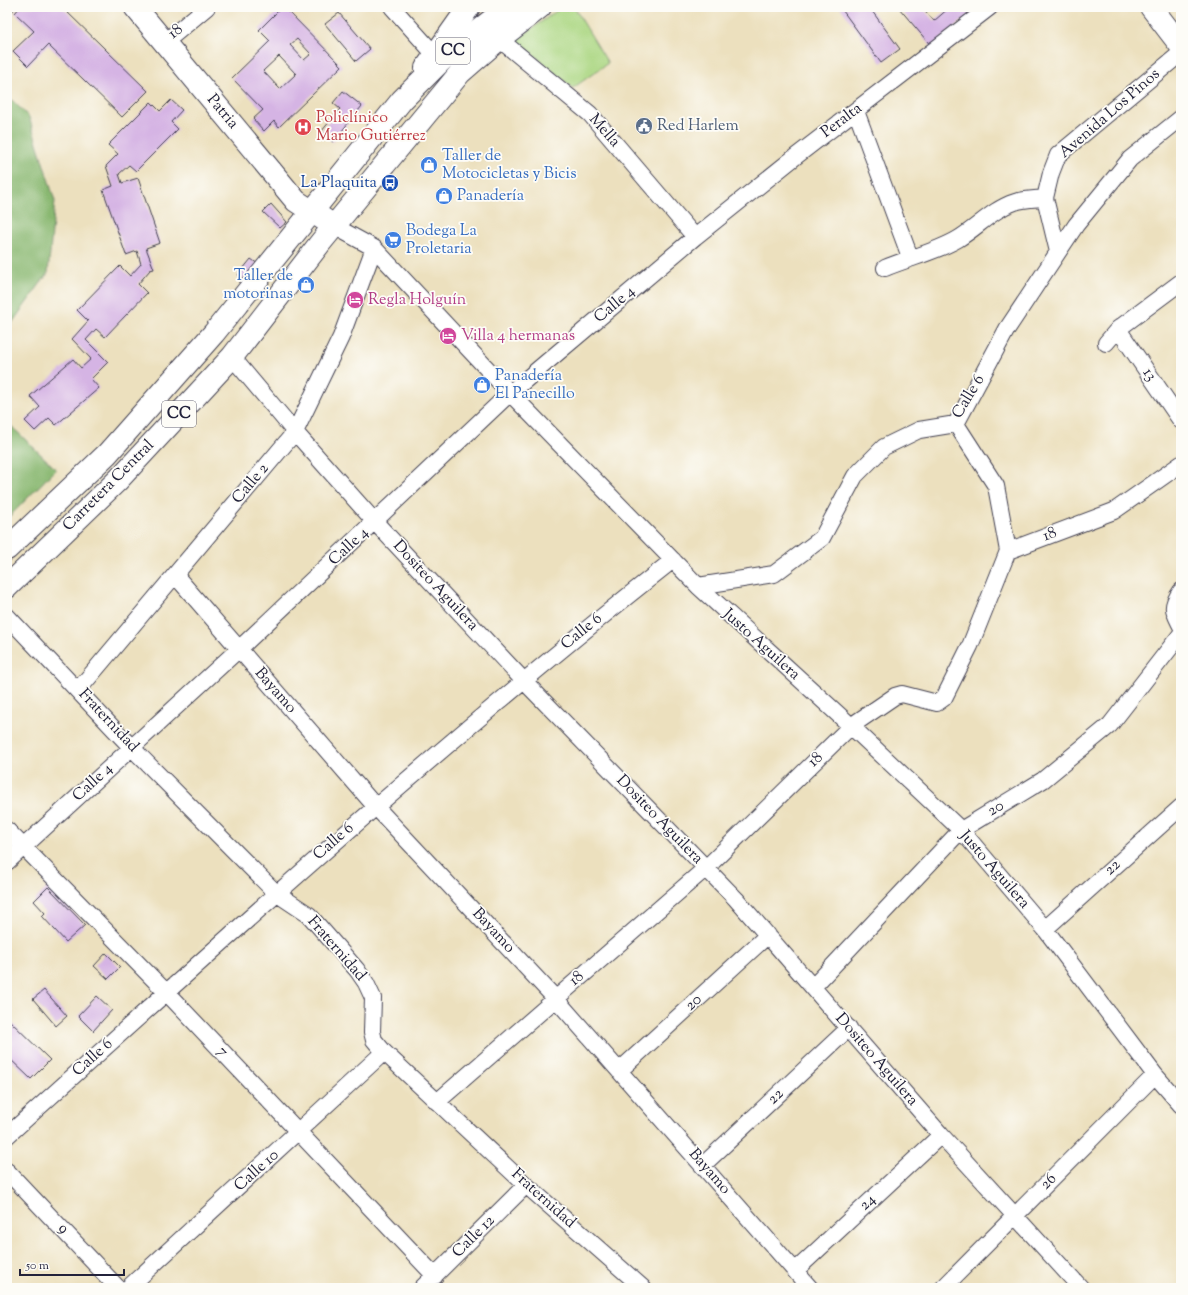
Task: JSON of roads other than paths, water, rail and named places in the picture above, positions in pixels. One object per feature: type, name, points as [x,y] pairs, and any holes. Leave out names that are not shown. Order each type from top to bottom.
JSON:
[{"type":"main road","name":"Patria","points":[[135,7],[296,201],[313,213]]},
{"type":"main road","points":[[402,100],[436,56],[469,7]]},
{"type":"main road","points":[[491,32],[496,7]]},
{"type":"main road","name":"Carretera Central","points":[[7,587],[118,480],[232,356],[334,226],[460,73],[508,7]]},
{"type":"main road","name":"Carretera Central","points":[[7,549],[107,454],[214,334],[313,213],[402,100],[445,57],[540,7]]},
{"type":"main road","points":[[1151,7],[1181,46]]},
{"type":"main road","name":"Justo Aguilera","points":[[313,213],[334,226]]},
{"type":"street","name":"18","points":[[164,43],[207,7]]},
{"type":"street","points":[[392,7],[436,56]]},
{"type":"street","name":"Peralta","points":[[695,238],[795,157],[990,7]]},
{"type":"street","name":"Mella","points":[[491,32],[590,114],[695,238]]},
{"type":"street","name":"Avenida Los Pinos","points":[[1058,252],[1045,198],[1051,173],[1058,155],[1181,53]]},
{"type":"street","points":[[856,111],[910,257]]},
{"type":"street","name":"Calle 6","points":[[698,586],[774,574],[822,538],[855,476],[884,446],[919,430],[956,424],[1007,329],[1076,225],[1130,159],[1181,118]]},
{"type":"street","points":[[885,268],[910,257],[931,252],[959,238],[996,211],[1015,202],[1045,198]]},
{"type":"street","name":"Justo Aguilera","points":[[334,226],[374,248],[510,393],[698,586],[851,726],[961,830],[1045,929],[1155,1075],[1181,1105]]},
{"type":"street","name":"Calle 4","points":[[7,862],[239,649],[510,393],[695,238]]},
{"type":"street","name":"Calle 2","points":[[79,690],[295,432],[340,337],[374,248]]},
{"type":"street","points":[[1106,343],[1118,329],[1181,282]]},
{"type":"street","name":"13","points":[[1118,329],[1181,421]]},
{"type":"street","name":"Dositeo Aguilera","points":[[232,356],[295,432],[375,522],[523,680],[706,868],[768,935],[941,1135],[1082,1288]]},
{"type":"street","points":[[956,424],[996,486],[1008,551]]},
{"type":"street","name":"18","points":[[437,1102],[706,868],[851,726],[895,696],[902,694],[938,703],[944,698],[970,646],[1008,551],[1114,511],[1181,464]]},
{"type":"street","name":"Calle 6","points":[[7,1136],[276,893],[375,806],[523,680],[673,560]]},
{"type":"street","name":"Bayamo","points":[[175,575],[375,806],[555,998],[810,1288]]},
{"type":"street","points":[[1181,591],[1174,602],[1173,609],[1181,626]]},
{"type":"street","name":"Fraternidad","points":[[7,616],[132,747],[276,893],[309,915],[357,970],[366,983],[373,998],[372,1032],[374,1040],[384,1052],[526,1185],[643,1288]]},
{"type":"street","name":"20","points":[[813,987],[961,830],[1043,780],[1110,725],[1181,634]]},
{"type":"street","name":"22","points":[[1045,929],[1181,807]]},
{"type":"street","name":"7","points":[[7,830],[166,992],[434,1276]]},
{"type":"street","name":"20","points":[[619,1071],[768,935]]},
{"type":"street","name":"22","points":[[703,1165],[849,1028]]},
{"type":"street","name":"Calle 10","points":[[128,1288],[298,1133],[384,1052]]},
{"type":"street","name":"26","points":[[943,1288],[1155,1075]]},
{"type":"street","name":"24","points":[[795,1271],[941,1135]]},
{"type":"street","name":"9","points":[[7,1171],[118,1288]]},
{"type":"street","name":"Calle 12","points":[[422,1288],[526,1185]]},
{"type":"place","name":"Red Harlem","points":[[644,126]]},
{"type":"place","name":"Policlínico Mario Gutiérrez","points":[[303,127]]},
{"type":"place","name":"Taller de Motocicletas y Bicis","points":[[429,165]]},
{"type":"place","name":"La Plaquita","points":[[390,183]]},
{"type":"place","name":"Panadería","points":[[444,196]]},
{"type":"place","name":"Bodega La Proletaria","points":[[393,240]]},
{"type":"place","name":"Taller de motorinas","points":[[306,285]]},
{"type":"place","name":"Regla Holguín","points":[[355,300]]},
{"type":"place","name":"Villa 4 hermanas","points":[[448,336]]},
{"type":"place","name":"Panadería El Panecillo","points":[[482,385]]}]
